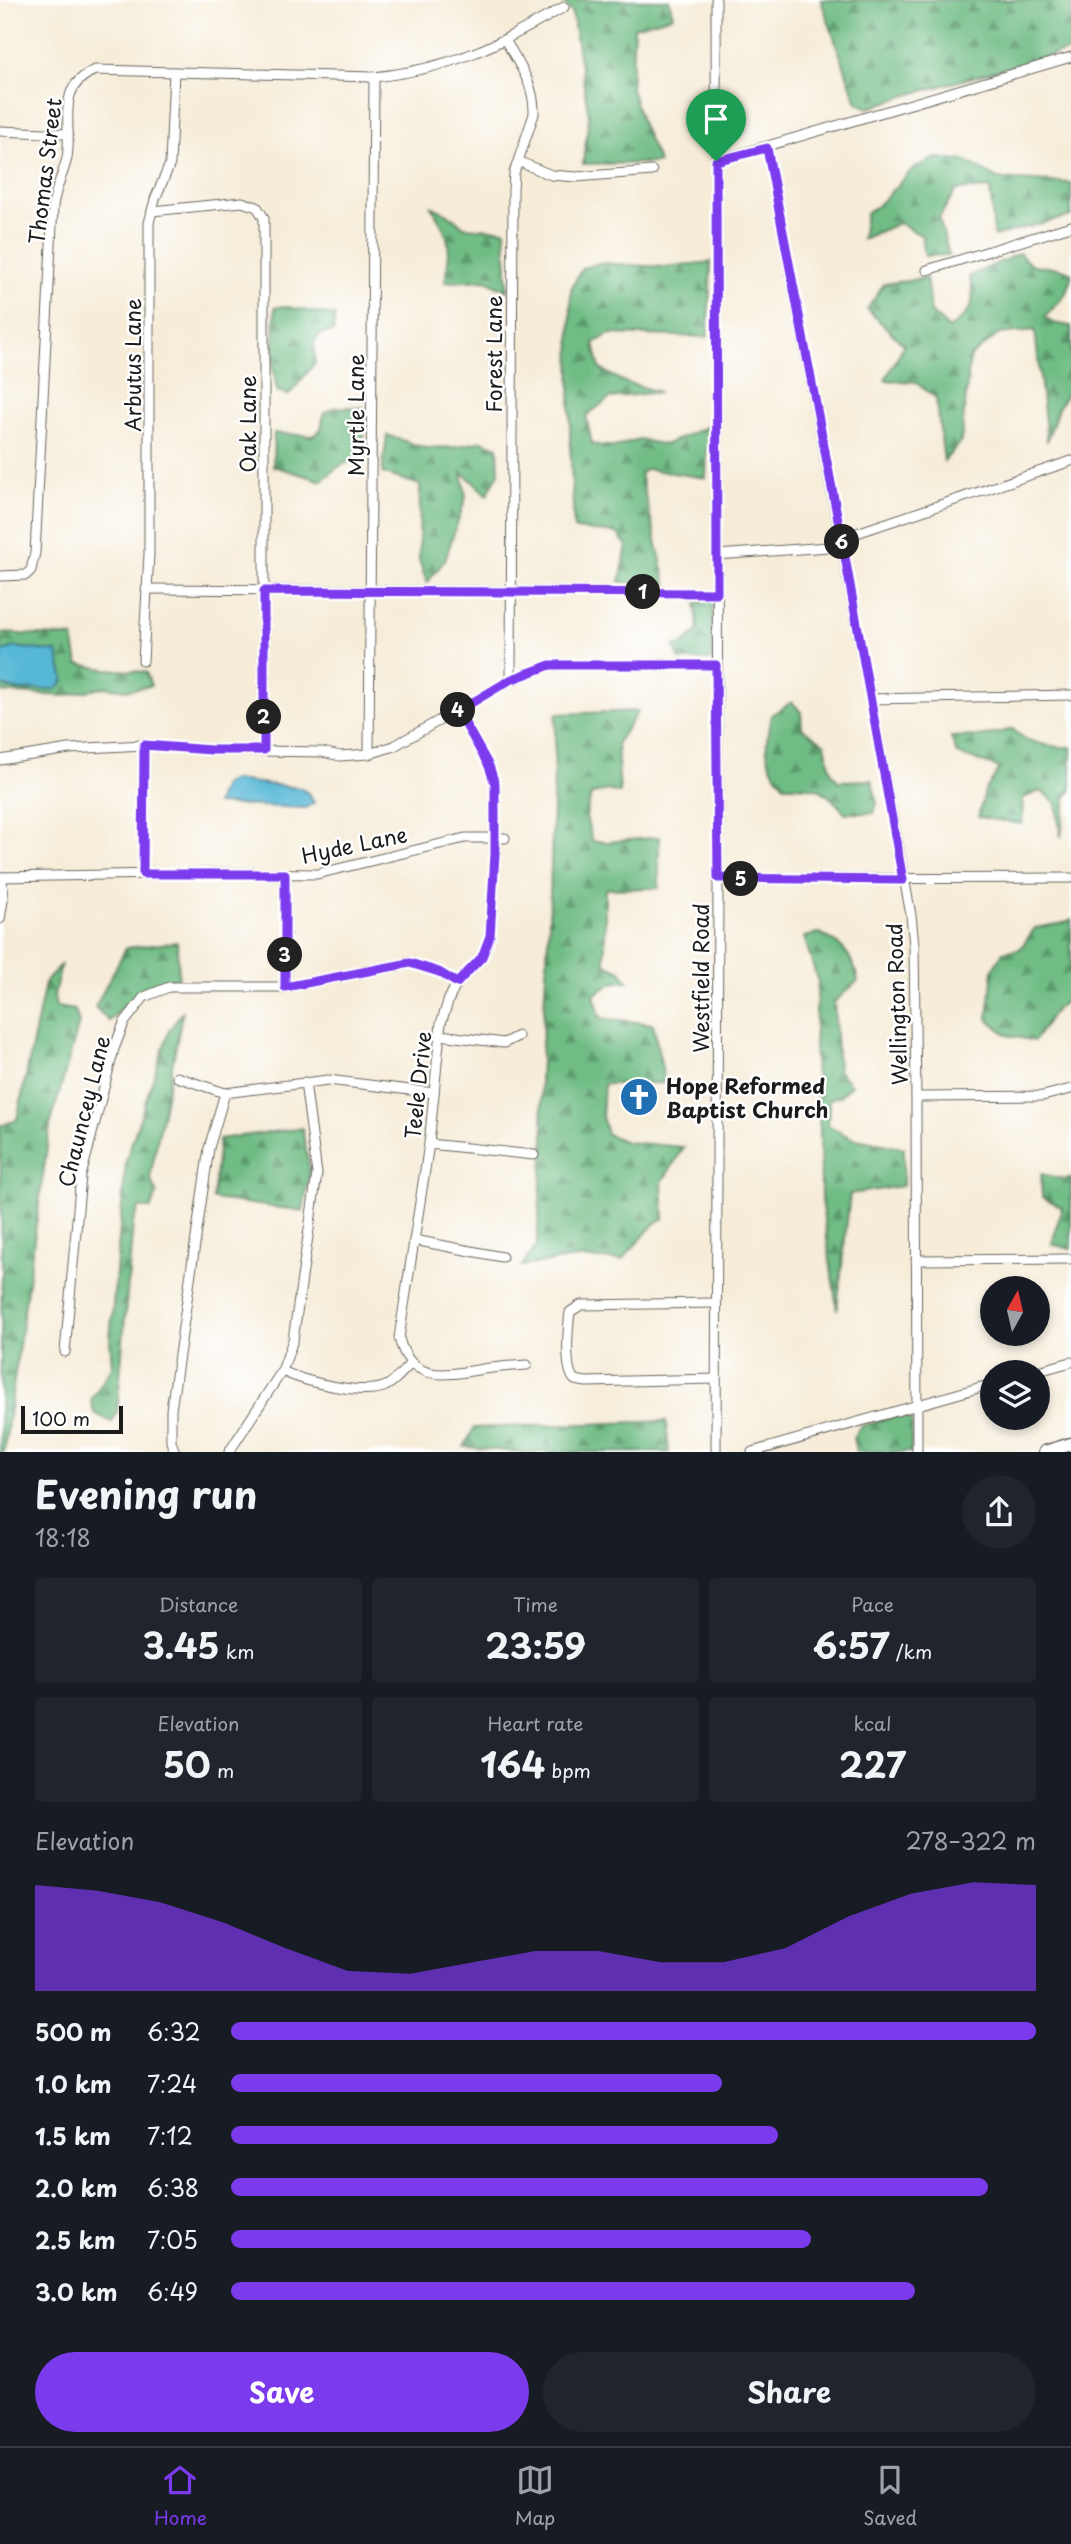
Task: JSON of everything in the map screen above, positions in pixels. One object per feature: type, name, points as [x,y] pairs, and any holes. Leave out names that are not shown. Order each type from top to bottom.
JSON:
[{"type":"main road","points":[[1045,1452],[1071,1444]]},
{"type":"street","name":"Westfield Road","points":[[716,0],[716,1452]]},
{"type":"street","name":"Thomas Street","points":[[0,576],[26,575],[31,570],[35,553],[53,206],[66,160],[69,99],[78,79],[95,71],[374,77],[431,68],[478,53],[564,6]]},
{"type":"street","name":"Forest Lane","points":[[505,40],[528,81],[534,103],[534,114],[520,162],[514,173],[513,190],[510,680]]},
{"type":"street","points":[[716,161],[1071,57]]},
{"type":"street","name":"Arbutus Lane","points":[[143,661],[149,516],[149,223],[170,164],[174,72]]},
{"type":"street","name":"Myrtle Lane","points":[[369,754],[374,77]]},
{"type":"street","points":[[0,131],[68,134]]},
{"type":"street","name":"Wellington Road","points":[[767,148],[911,915],[914,945],[916,1097],[917,1452]]},
{"type":"street","points":[[520,162],[551,175],[576,177],[652,171]]},
{"type":"street","name":"Oak Lane","points":[[152,211],[242,202],[257,206],[264,218],[264,750]]},
{"type":"street","points":[[927,270],[1071,226]]},
{"type":"street","points":[[717,555],[842,542],[1071,461]]},
{"type":"street","points":[[146,589],[717,593]]},
{"type":"street","points":[[0,760],[69,749],[144,745],[211,750],[322,752],[340,756],[369,754],[394,746],[510,680],[550,665],[716,665]]},
{"type":"street","points":[[870,699],[1071,695]]},
{"type":"street","name":"Teele Drive","points":[[411,1363],[401,1347],[399,1329],[429,1144],[440,1035],[449,999],[457,983],[487,948],[493,916],[500,838],[495,784],[489,766],[458,711]]},
{"type":"street","points":[[143,874],[144,745]]},
{"type":"street","name":"Hyde Lane","points":[[1,877],[317,874],[455,840],[500,838]]},
{"type":"street","points":[[285,874],[285,987]]},
{"type":"street","points":[[0,919],[3,901],[1,877]]},
{"type":"street","points":[[718,878],[1071,878]]},
{"type":"street","name":"Chauncey Lane","points":[[65,1352],[81,1176],[114,1049],[124,1023],[144,997],[169,988],[285,987],[410,963],[439,972],[457,983]]},
{"type":"street","points":[[440,1035],[504,1043],[518,1036]]},
{"type":"street","points":[[177,1077],[225,1093],[328,1080],[434,1093]]},
{"type":"street","points":[[229,1452],[282,1371],[293,1340],[317,1174],[305,1082]]},
{"type":"street","points":[[916,1097],[1043,1096],[1071,1089]]},
{"type":"street","points":[[176,1452],[171,1442],[171,1410],[209,1148],[225,1093]]},
{"type":"street","points":[[429,1144],[534,1155]]},
{"type":"street","points":[[414,1240],[502,1257]]},
{"type":"street","points":[[916,1260],[1071,1259]]},
{"type":"street","points":[[715,1379],[575,1380],[569,1372],[568,1339],[570,1312],[581,1305],[716,1303]]},
{"type":"street","points":[[1050,1368],[1071,1362]]},
{"type":"street","points":[[282,1371],[311,1383],[368,1389],[388,1385],[411,1363],[431,1373],[449,1375],[527,1365]]},
{"type":"street","points":[[752,1452],[980,1387]]},
{"type":"green space","points":[[560,0],[669,0],[673,16],[634,27],[631,89],[643,127],[659,163],[583,164],[589,117],[572,12]]},
{"type":"green space","points":[[821,0],[1071,0],[1071,50],[869,108],[857,103]]},
{"type":"green space","points":[[936,158],[966,161],[998,179],[1071,183],[1071,216],[994,236],[990,188],[956,190],[939,218],[949,255],[925,256],[922,236],[899,223],[862,239],[866,213],[877,206],[915,167]]},
{"type":"green space","points":[[431,206],[448,214],[464,227],[505,230],[508,291],[486,280],[445,282],[449,259],[448,242],[443,226]]},
{"type":"green space","points":[[1020,253],[1031,264],[1071,273],[1066,292],[1045,317],[1053,323],[1071,326],[1071,388],[1058,408],[1047,442],[1035,330],[999,334],[970,357],[961,441],[944,461],[936,398],[915,382],[885,380],[904,345],[867,309],[884,284],[926,278],[931,312],[949,329],[971,307],[973,294],[969,276]]},
{"type":"green space","points":[[711,262],[708,337],[610,334],[594,343],[600,369],[624,382],[660,392],[610,398],[586,416],[592,444],[615,447],[639,439],[664,445],[708,426],[706,478],[647,469],[640,474],[667,586],[620,582],[627,546],[617,533],[574,529],[570,441],[571,289],[582,268],[600,263],[663,267]]},
{"type":"green space","points":[[282,306],[335,316],[333,332],[320,334],[314,343],[315,363],[289,395],[277,391],[273,368],[275,308]]},
{"type":"green space","points":[[335,407],[366,408],[363,446],[353,459],[335,469],[322,481],[273,466],[274,433],[313,436],[321,429],[324,413]]},
{"type":"green space","points":[[387,435],[425,448],[454,447],[482,441],[498,447],[499,473],[487,495],[462,472],[466,497],[445,560],[427,583],[419,560],[420,485],[382,473]]},
{"type":"green space","points":[[713,597],[712,660],[680,660],[674,646],[682,645],[698,631],[696,602]]},
{"type":"green space","points":[[2,633],[73,637],[78,664],[146,672],[151,686],[128,690],[105,687],[64,696],[0,692],[0,685],[17,690],[0,661]]},
{"type":"green space","points":[[792,702],[801,712],[802,728],[825,744],[831,771],[838,781],[872,780],[877,803],[874,813],[845,813],[819,790],[805,786],[785,786],[772,769],[767,753],[771,715]]},
{"type":"green space","points":[[638,711],[617,743],[620,793],[607,790],[591,795],[586,816],[592,841],[659,837],[659,888],[605,889],[605,964],[621,971],[628,981],[612,983],[594,995],[601,1018],[653,1024],[665,1083],[604,1084],[602,1116],[607,1134],[626,1142],[684,1147],[662,1182],[664,1218],[654,1224],[622,1260],[576,1258],[522,1266],[537,1245],[544,1141],[540,1078],[549,923],[556,714]]},
{"type":"green space","points":[[1013,729],[1032,741],[1071,747],[1071,791],[1066,796],[1061,837],[1056,803],[1041,791],[1023,798],[1022,824],[978,817],[985,791],[1000,768],[957,754],[951,737],[985,736]]},
{"type":"green space","points":[[1071,919],[1071,998],[1056,1009],[1034,1041],[1007,1035],[988,1019],[993,969],[1003,952],[1020,949],[1035,928],[1064,923]]},
{"type":"green space","points":[[820,933],[835,942],[850,957],[858,981],[834,1002],[838,1070],[851,1085],[840,1096],[829,1099],[828,1125],[851,1138],[904,1148],[903,1186],[850,1194],[837,1310],[821,1197],[814,1045],[818,982],[804,937]]},
{"type":"green space","points":[[177,942],[179,979],[168,979],[149,986],[109,1021],[95,1007],[126,948]]},
{"type":"green space","points":[[61,964],[54,996],[56,1007],[75,1010],[79,1023],[50,1126],[4,1452],[0,1452],[0,1126],[17,1120],[45,983]]},
{"type":"green space","points":[[183,1010],[150,1178],[157,1193],[151,1208],[139,1208],[133,1223],[117,1412],[112,1422],[94,1413],[91,1400],[112,1367],[110,1339],[126,1160],[169,1031]]},
{"type":"green space","points":[[302,1128],[310,1171],[303,1211],[213,1199],[219,1139]]},
{"type":"green space","points":[[1041,1174],[1071,1178],[1071,1249],[1052,1244],[1062,1207],[1042,1197]]},
{"type":"green space","points":[[907,1413],[912,1421],[911,1452],[856,1452],[853,1437],[861,1426]]},
{"type":"green space","points":[[666,1421],[669,1452],[519,1452],[464,1447],[474,1428]]},
{"type":"water","points":[[15,647],[57,652],[64,680],[57,689],[17,690],[0,685],[0,661],[3,651]]},
{"type":"water","points":[[233,780],[300,788],[308,793],[314,803],[305,808],[216,804],[223,785]]},
{"type":"place","name":"Hope Reformed Baptist Church","points":[[639,1097]]},
{"type":"route","points":[[767,148],[903,880],[718,878],[716,665],[550,665],[510,680],[458,711],[489,766],[495,784],[493,916],[487,948],[482,957],[457,983],[423,965],[410,963],[285,987],[285,874],[143,874],[144,745],[211,750],[264,750],[264,591],[717,593],[716,161],[767,148]]}]
